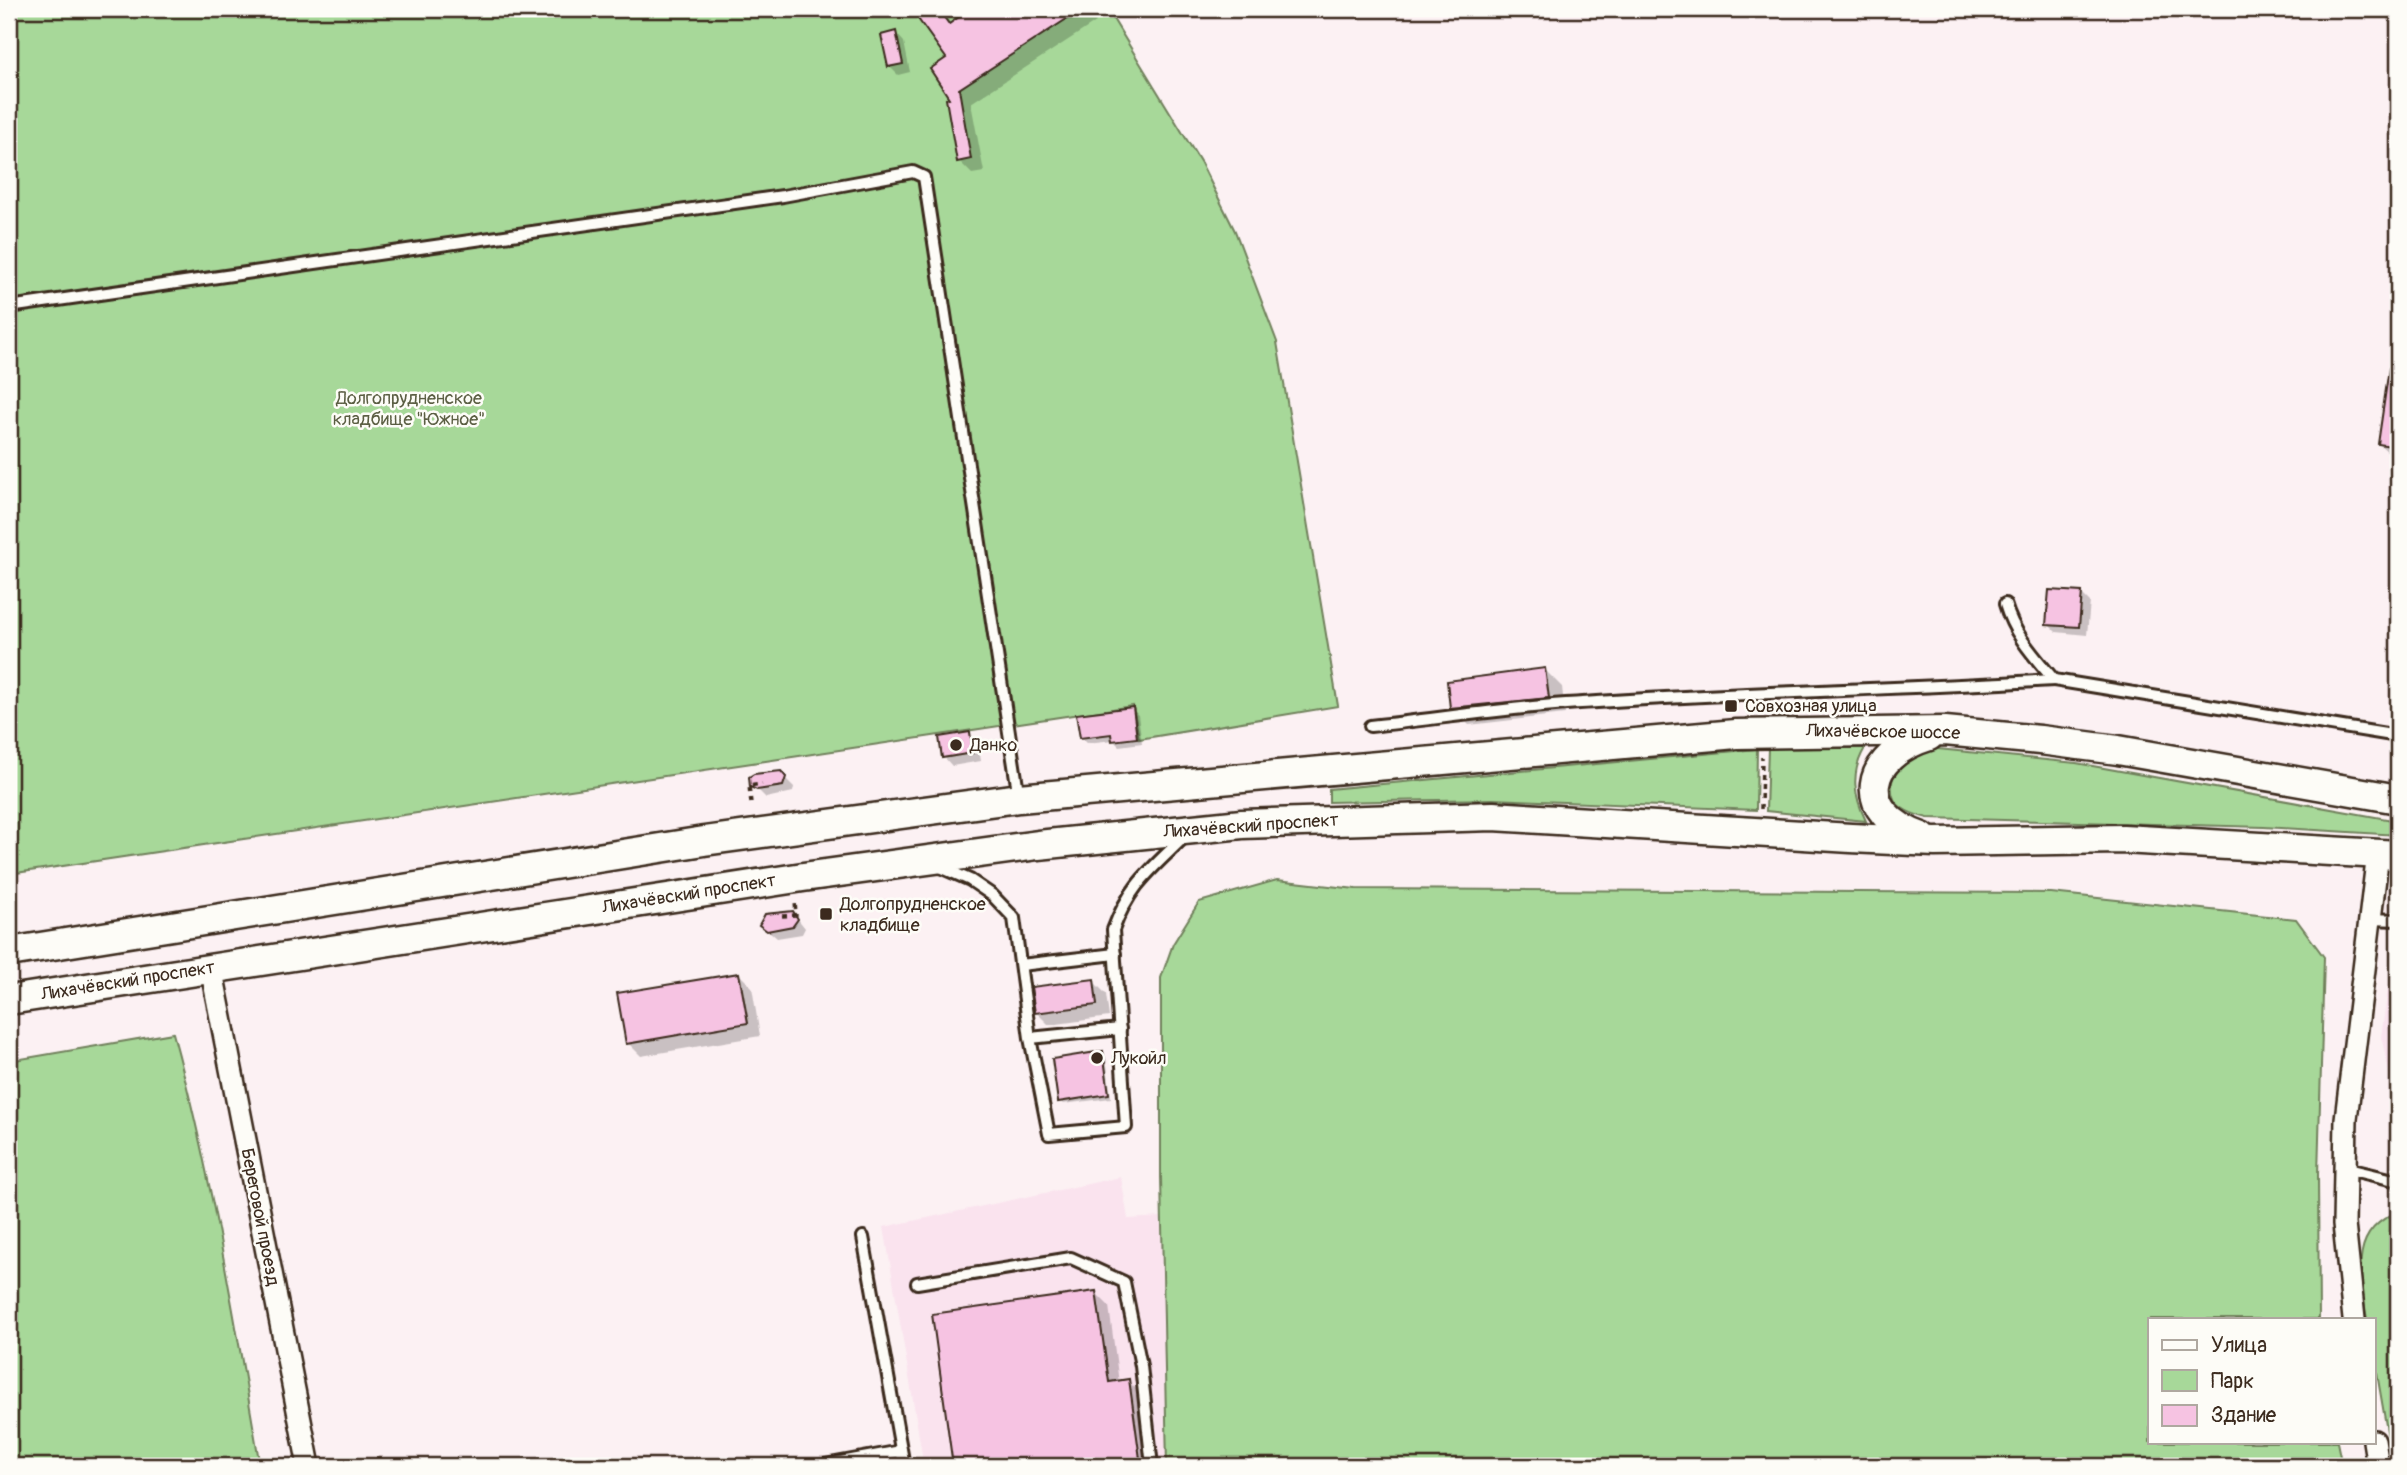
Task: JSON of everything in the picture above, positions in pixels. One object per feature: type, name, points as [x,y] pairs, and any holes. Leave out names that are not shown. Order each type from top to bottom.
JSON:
[{"type":"main road","name":"Лихачёвское шоссе","points":[[1019,798],[1762,732],[1945,731],[2118,750],[2398,799]]},
{"type":"main road","points":[[1945,731],[1900,747],[1886,757],[1875,782],[1875,796],[1891,820],[1904,831],[1935,842],[2123,839],[2388,854]]},
{"type":"main road","points":[[9,952],[704,841],[1019,798]]},
{"type":"main road","name":"Лихачёвский проспект","points":[[9,1000],[803,877],[1038,845],[1191,830],[1372,818],[1493,816],[1935,842]]},
{"type":"street","points":[[2354,1318],[2344,1224],[2348,1099],[2371,919],[2388,854]]},
{"type":"street","name":"Береговой проезд","points":[[211,967],[309,1466]]},
{"type":"street","points":[[2374,1444],[2378,1466]]},
{"type":"lane","points":[[9,307],[770,198],[913,172],[924,177],[1019,798]]},
{"type":"lane","points":[[2005,604],[2011,624],[2054,680]]},
{"type":"lane","points":[[1370,726],[1563,705],[1770,692],[1864,691],[2054,680],[2398,736]]},
{"type":"lane","points":[[918,862],[952,870],[992,895],[1014,918],[1030,1038],[1049,1134],[1126,1127],[1113,930],[1124,900],[1141,877],[1191,830]]},
{"type":"lane","points":[[2371,919],[2398,920]]},
{"type":"lane","points":[[1021,965],[1115,954]]},
{"type":"lane","points":[[1030,1038],[1119,1029]]},
{"type":"lane","points":[[2344,1168],[2398,1181]]},
{"type":"lane","points":[[863,1237],[904,1466]]},
{"type":"lane","points":[[917,1283],[1071,1258],[1124,1282],[1141,1366],[1152,1466]]},
{"type":"lane","points":[[819,1466],[901,1451]]},
{"type":"path","points":[[1761,811],[1763,749]]},
{"type":"path","points":[[751,803],[749,786],[762,784]]},
{"type":"path","points":[[782,916],[796,915],[795,901]]},
{"type":"shaded area","points":[[2398,987],[2398,1108],[2381,1037],[2388,988]]},
{"type":"shaded area","points":[[1121,1177],[1128,1219],[1162,1217],[1167,1466],[924,1466],[884,1227]]},
{"type":"green space","name":"Долгопрудненское кладбище \"Южное\"","points":[[9,9],[1107,9],[1201,163],[1235,231],[1277,342],[1338,706],[1139,739],[1133,706],[9,874]]},
{"type":"green space","points":[[1768,748],[1865,748],[1857,766],[1855,784],[1866,821],[1766,811]]},
{"type":"green space","points":[[1928,748],[2076,763],[2398,821],[2398,835],[2264,827],[1928,818],[1899,806],[1894,800],[1892,784],[1898,761]]},
{"type":"green space","points":[[1757,749],[1756,810],[1493,799],[1329,802],[1329,789]]},
{"type":"green space","points":[[1277,880],[1356,889],[2051,893],[2296,919],[2324,957],[2318,1175],[2319,1318],[2148,1318],[2148,1444],[2337,1444],[2342,1466],[1167,1466],[1161,1177],[1161,978],[1173,944],[1199,902]]},
{"type":"green space","points":[[173,1033],[211,1195],[260,1466],[9,1466],[9,1061]]},
{"type":"green space","points":[[2398,1212],[2398,1466],[2393,1466],[2376,1368],[2376,1318],[2367,1318],[2362,1287],[2361,1256],[2364,1243],[2382,1220]]},
{"type":"building","points":[[911,9],[938,9],[949,24],[970,9],[1082,9],[959,89],[971,159],[957,162],[946,99],[949,98],[930,69],[946,58]]},
{"type":"building","points":[[896,31],[903,64],[888,67],[881,35]]},
{"type":"building","points":[[2389,368],[2398,368],[2398,447],[2378,444]]},
{"type":"building","points":[[2049,590],[2082,592],[2079,627],[2046,625]]},
{"type":"building","points":[[1545,668],[1549,698],[1450,708],[1447,681]]},
{"type":"building","points":[[1133,707],[1137,738],[1112,741],[1111,734],[1080,738],[1076,714]]},
{"type":"building","name":"Данко","points":[[970,732],[973,753],[942,758],[939,737]]},
{"type":"building","points":[[781,771],[786,777],[783,786],[757,790],[750,787],[749,777],[754,774]]},
{"type":"building","points":[[793,911],[798,919],[793,926],[767,931],[759,925],[765,914]]},
{"type":"building","points":[[739,973],[748,1023],[626,1044],[617,993]]},
{"type":"building","points":[[1094,979],[1097,1005],[1035,1013],[1031,987]]},
{"type":"building","points":[[1103,1051],[1109,1094],[1058,1102],[1052,1059]]},
{"type":"building","points":[[1096,1291],[1109,1382],[1129,1379],[1141,1466],[953,1466],[932,1314]]},
{"type":"place","name":"Совхозная улица","points":[[1731,706]]},
{"type":"place","name":"Данко","points":[[956,745]]},
{"type":"place","name":"Долгопрудненское кладбище","points":[[826,914]]},
{"type":"place","name":"Лукойл","points":[[1097,1058]]}]
